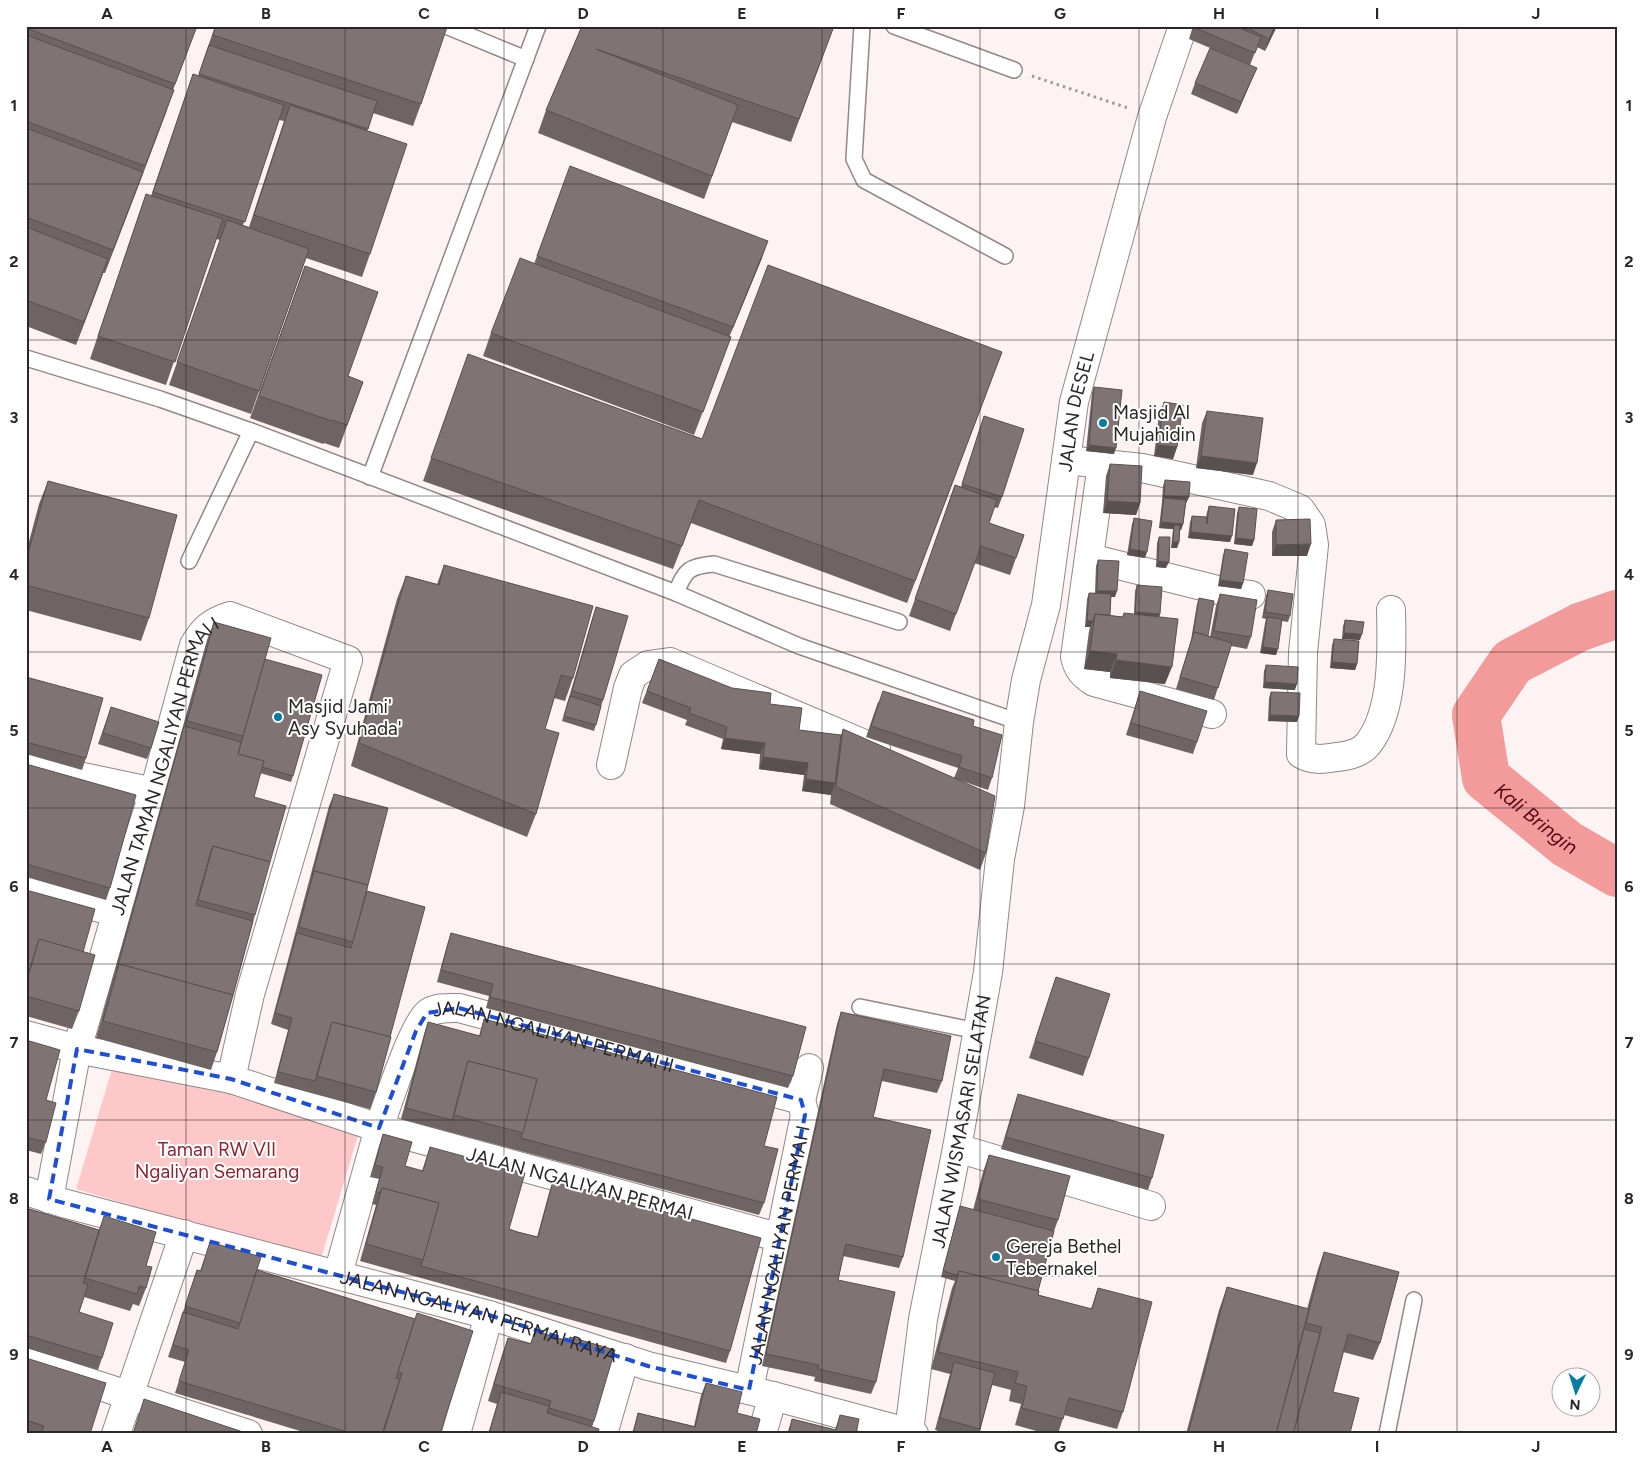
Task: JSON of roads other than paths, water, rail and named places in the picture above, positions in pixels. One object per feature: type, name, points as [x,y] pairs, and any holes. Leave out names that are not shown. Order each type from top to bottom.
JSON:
[{"type":"street","name":"JALAN DESEL","points":[[1010,806],[1019,722],[1026,680],[1046,605],[1074,402],[1152,117],[1183,26]]},
{"type":"street","points":[[1066,460],[1142,468],[1269,496],[1300,509],[1310,525],[1314,545],[1302,652],[1300,732],[1301,754],[1310,760],[1353,754],[1368,746],[1377,729],[1384,707],[1392,661],[1391,610]]},
{"type":"street","points":[[1102,464],[1075,657],[1077,667],[1083,675],[1094,682],[1212,714]]},
{"type":"street","points":[[1090,558],[1222,591],[1251,595]]},
{"type":"street","name":"JALAN TAMAN NGALIYAN PERMAI I","points":[[78,1049],[154,792],[194,645],[202,631],[212,623],[230,616],[348,660],[250,994],[231,1079]]},
{"type":"street","points":[[611,765],[628,688],[633,675],[648,665],[670,662],[896,758]]},
{"type":"street","points":[[26,762],[69,774],[154,792]]},
{"type":"street","points":[[983,796],[1010,806]]},
{"type":"street","name":"JALAN WISMASARI SELATAN","points":[[912,1433],[923,1319],[957,1148],[988,972],[1000,859],[1010,806]]},
{"type":"street","points":[[26,886],[117,913]]},
{"type":"street","name":"JALAN NGALIYAN PERMAI II","points":[[338,1274],[379,1128],[416,1030],[427,1013],[441,1008],[459,1008],[801,1100]]},
{"type":"street","points":[[26,1035],[78,1049],[231,1079],[379,1128]]},
{"type":"street","points":[[38,1195],[78,1049]]},
{"type":"street","name":"JALAN NGALIYAN PERMAI I","points":[[762,1434],[761,1393],[781,1238],[805,1115],[801,1100],[809,1068]]},
{"type":"street","name":"JALAN NGALIYAN PERMAI","points":[[379,1128],[781,1238]]},
{"type":"street","points":[[957,1148],[1151,1206]]},
{"type":"street","name":"JALAN NGALIYAN PERMAI RAYA","points":[[38,1195],[488,1315],[625,1358],[912,1433]]},
{"type":"street","points":[[116,1434],[184,1234]]},
{"type":"street","points":[[456,1434],[488,1315]]},
{"type":"street","points":[[603,1434],[625,1358]]},
{"type":"street","points":[[26,1362],[248,1434]]},
{"type":"lane","points":[[446,26],[526,59]]},
{"type":"lane","points":[[370,477],[538,26]]},
{"type":"lane","points":[[862,26],[854,159],[864,180],[1004,256]]},
{"type":"lane","points":[[894,26],[1014,70]]},
{"type":"lane","points":[[26,358],[160,399],[251,431],[676,593],[800,646],[1019,722]]},
{"type":"lane","points":[[189,561],[251,431]]},
{"type":"lane","points":[[676,593],[683,575],[695,566],[714,564],[899,622]]},
{"type":"lane","points":[[860,1007],[977,1031]]},
{"type":"lane","points":[[1387,1434],[1414,1300]]},
{"type":"waterway","name":"Kali Bringin","points":[[1617,614],[1580,627],[1512,662],[1476,715],[1486,778],[1567,844],[1617,873]]},
{"type":"place","name":"Masjid Al Mujahidin","points":[[1103,423]]},
{"type":"place","name":"Masjid Jami' Asy Syuhada'","points":[[278,717]]},
{"type":"place","name":"Gereja Bethel Tebernakel","points":[[996,1257]]},
{"type":"park label","name":"Taman RW VII Ngaliyan Semarang","points":[[217,1160]]}]
